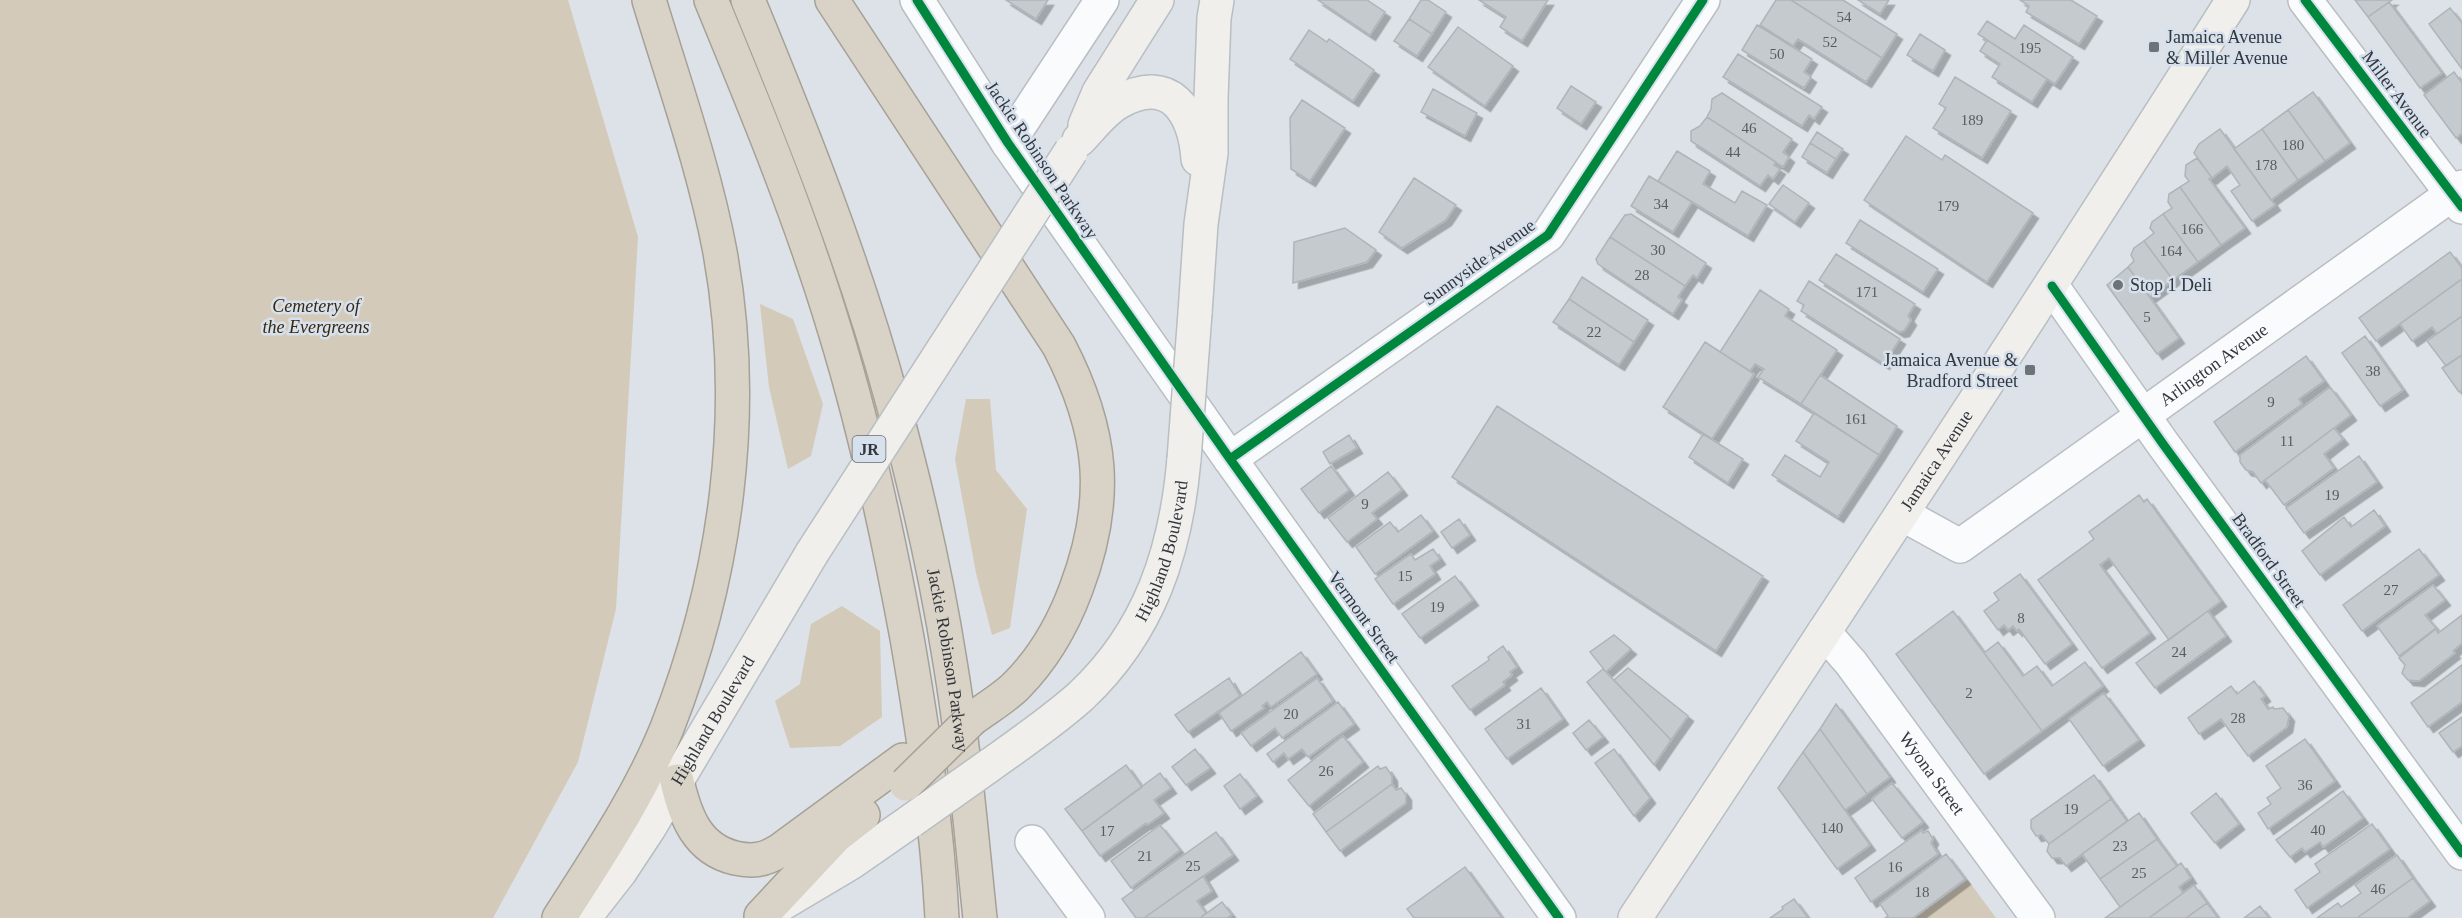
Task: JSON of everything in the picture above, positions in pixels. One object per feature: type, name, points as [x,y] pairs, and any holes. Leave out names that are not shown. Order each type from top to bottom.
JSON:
[{"type":"highway","points":[[560,918],[613,832],[666,729],[708,595],[718,550],[731,461],[733,380],[731,334],[720,254],[703,180],[649,0]]},
{"type":"highway","name":"Jackie Robinson Parkway","points":[[711,0],[798,219],[835,330],[868,444],[894,565],[915,685],[939,862],[942,918]]},
{"type":"highway","name":"Jackie Robinson Parkway","points":[[748,0],[844,245],[868,316],[900,432],[950,660],[980,918]]},
{"type":"highway","points":[[761,916],[837,839],[906,784],[972,719],[1016,686],[1053,639],[1068,610],[1089,556],[1095,530],[1099,480],[1090,424],[1082,394],[1071,369],[1049,330],[832,0]]},
{"type":"highway","points":[[677,781],[688,820],[709,846],[720,854],[760,861],[770,856],[837,839]]},
{"type":"main road","name":"Highland Boulevard","points":[[584,918],[620,872],[677,781],[812,553],[1075,145],[1099,92],[1157,0]]},
{"type":"main road","name":"Highland Boulevard","points":[[837,839],[1045,725],[1081,695],[1117,657],[1147,607],[1172,544],[1178,513],[1201,224],[1211,153],[1213,52],[1217,0]]},
{"type":"main road","name":"Jamaica Avenue","points":[[1635,918],[2052,286],[2233,0]]},
{"type":"main road","points":[[1075,145],[1117,103],[1130,97],[1155,91],[1166,94],[1183,107],[1194,135],[1198,156],[1201,224]]},
{"type":"street","name":"Jackie Robinson Parkway","points":[[917,0],[1008,143],[1143,335]]},
{"type":"street","points":[[1008,143],[1102,0]]},
{"type":"street","name":"Sunnyside Avenue","points":[[1230,459],[1548,236],[1703,0]]},
{"type":"street","name":"Miller Avenue","points":[[2305,0],[2459,196]]},
{"type":"street","name":"Arlington Avenue","points":[[1902,514],[1960,546],[2459,196]]},
{"type":"street","name":"Bradford Street","points":[[2052,286],[2143,416],[2462,853]]},
{"type":"street","name":"Vermont Street","points":[[1143,335],[1560,918]]},
{"type":"street","name":"Wyona Street","points":[[1824,632],[1851,663],[2038,918]]},
{"type":"street","points":[[1032,842],[1088,918]]},
{"type":"green space","name":"Cemetery of the Evergreens","points":[[0,0],[568,0],[638,237],[616,609],[578,762],[493,918],[0,918]]},
{"type":"green space","points":[[760,304],[793,319],[823,404],[811,456],[788,469],[769,387]]},
{"type":"green space","points":[[966,399],[990,399],[996,470],[1027,509],[1010,628],[992,635],[976,573],[955,459]]},
{"type":"green space","points":[[842,606],[880,631],[882,717],[840,746],[790,748],[775,701],[800,684],[811,624]]},
{"type":"green space","points":[[1968,880],[1996,918],[1915,918]]},
{"type":"building","points":[[1006,0],[1048,0],[1036,19]]},
{"type":"building","points":[[1318,0],[1367,0],[1385,12],[1370,35]]},
{"type":"building","points":[[1421,0],[1428,0],[1446,12],[1432,34],[1409,19]]},
{"type":"building","points":[[1479,0],[1548,0],[1522,41],[1500,27],[1506,17]]},
{"type":"building","points":[[1776,0],[1791,0],[1882,58],[1866,82],[1798,39],[1793,46],[1760,25]]},
{"type":"building","points":[[1791,0],[1843,0],[1897,34],[1882,58]]},
{"type":"building","points":[[1858,0],[1889,0],[1880,14]]},
{"type":"building","points":[[2020,0],[2071,0],[2097,16],[2079,44],[2026,12],[2029,6]]},
{"type":"building","points":[[2355,0],[2392,0],[2368,17]]},
{"type":"building","points":[[2389,2],[2442,73],[2420,88],[2368,17]]},
{"type":"building","points":[[2450,8],[2462,23],[2462,69],[2429,24]]},
{"type":"building","points":[[1409,19],[1432,34],[1417,56],[1394,41]]},
{"type":"building","points":[[1987,21],[2015,39],[2024,25],[2073,57],[2055,84],[1978,34]]},
{"type":"building","points":[[1757,25],[1812,59],[1804,72],[1811,77],[1804,88],[1742,50]]},
{"type":"building","points":[[1458,27],[1513,66],[1485,106],[1428,67]]},
{"type":"building","points":[[1309,30],[1327,42],[1329,39],[1374,70],[1353,101],[1290,59]]},
{"type":"building","points":[[1920,34],[1945,50],[1933,71],[1907,55]]},
{"type":"building","points":[[1987,40],[2047,79],[2032,102],[1992,77],[2000,64],[1980,51]]},
{"type":"building","points":[[1738,54],[1822,107],[1814,119],[1809,115],[1802,126],[1723,77]]},
{"type":"building","points":[[2454,72],[2462,83],[2462,133],[2456,138],[2424,95]]},
{"type":"building","points":[[1955,77],[2011,111],[1982,158],[1933,128],[1946,108],[1939,104]]},
{"type":"building","points":[[1571,86],[1596,102],[1581,124],[1557,108]]},
{"type":"building","points":[[1433,89],[1477,113],[1465,136],[1421,112]]},
{"type":"building","points":[[2313,92],[2350,143],[2325,161],[2288,110]]},
{"type":"building","points":[[1722,93],[1792,139],[1783,152],[1789,157],[1783,167],[1707,117],[1712,99]]},
{"type":"building","points":[[1302,100],[1345,128],[1310,181],[1291,169],[1290,118]]},
{"type":"building","points":[[2288,110],[2325,161],[2298,180],[2262,129]]},
{"type":"building","points":[[1707,117],[1776,162],[1774,165],[1780,169],[1773,179],[1768,175],[1760,186],[1691,141],[1691,131],[1700,126]]},
{"type":"building","points":[[2220,129],[2275,205],[2252,221],[2231,191],[2240,185],[2227,166],[2212,178],[2194,153],[2199,144]]},
{"type":"building","points":[[2262,129],[2298,180],[2271,200],[2234,149]]},
{"type":"building","points":[[1817,132],[1843,149],[1836,159],[1810,143]]},
{"type":"building","points":[[1906,136],[1942,160],[1945,155],[2033,213],[1987,282],[1864,200]]},
{"type":"building","points":[[1810,143],[1836,159],[1827,173],[1802,157]]},
{"type":"building","points":[[1677,151],[1710,171],[1703,184],[1735,203],[1742,191],[1767,205],[1748,236],[1658,181]]},
{"type":"building","points":[[2197,158],[2212,178],[2209,179],[2245,228],[2221,245],[2180,187],[2189,181],[2185,176],[2186,165]]},
{"type":"building","points":[[1649,176],[1692,202],[1673,232],[1631,206]]},
{"type":"building","points":[[1414,178],[1456,205],[1446,220],[1402,248],[1379,232]]},
{"type":"building","points":[[1783,185],[1809,203],[1795,222],[1769,204]]},
{"type":"building","points":[[2180,187],[2221,245],[2198,262],[2163,214],[2172,208],[2168,202],[2169,194]]},
{"type":"building","points":[[1631,214],[1706,263],[1697,278],[1693,275],[1685,286],[1610,237],[1625,215]]},
{"type":"building","points":[[2163,214],[2198,262],[2173,280],[2144,241],[2154,233],[2150,228],[2152,222]]},
{"type":"building","points":[[1860,220],[1938,269],[1923,292],[1846,243]]},
{"type":"building","points":[[1345,228],[1376,250],[1367,262],[1293,283],[1294,242]]},
{"type":"building","points":[[1610,237],[1685,286],[1678,297],[1682,300],[1673,314],[1598,264],[1596,259]]},
{"type":"building","points":[[2144,241],[2173,280],[2150,297],[2128,267],[2134,261],[2131,255],[2134,248]]},
{"type":"building","points":[[2450,252],[2462,268],[2462,279],[2376,341],[2359,318]]},
{"type":"building","points":[[1836,254],[1915,304],[1908,316],[1911,320],[1904,331],[1899,332],[1819,280]]},
{"type":"building","points":[[2128,267],[2179,338],[2157,354],[2107,285]]},
{"type":"building","points":[[1582,277],[1648,320],[1634,342],[1569,299]]},
{"type":"building","points":[[2462,279],[2462,316],[2437,334],[2432,327],[2412,341],[2400,324]]},
{"type":"building","points":[[1809,281],[1900,339],[1884,364],[1801,311],[1804,305],[1797,301]]},
{"type":"building","points":[[1760,290],[1789,309],[1785,316],[1837,350],[1801,404],[1758,377],[1764,369],[1755,364],[1750,371],[1720,352]]},
{"type":"building","points":[[1569,299],[1634,342],[1619,365],[1553,322]]},
{"type":"building","points":[[2462,316],[2462,355],[2446,366],[2427,341]]},
{"type":"building","points":[[2365,336],[2403,390],[2380,406],[2342,353]]},
{"type":"building","points":[[1705,342],[1754,374],[1712,439],[1663,407]]},
{"type":"building","points":[[2462,355],[2462,390],[2459,392],[2442,368]]},
{"type":"building","points":[[2306,356],[2324,381],[2299,399],[2302,404],[2235,452],[2214,422]]},
{"type":"building","points":[[1820,375],[1897,426],[1879,455],[1801,404]]},
{"type":"building","points":[[2330,387],[2351,415],[2261,483],[2253,472],[2246,470],[2240,462],[2240,455]]},
{"type":"building","points":[[1497,406],[1763,576],[1716,651],[1452,477]]},
{"type":"building","points":[[1814,413],[1879,455],[1838,517],[1772,475],[1785,455],[1820,477],[1829,462],[1796,441]]},
{"type":"building","points":[[2334,428],[2343,439],[2324,454],[2334,468],[2284,505],[2265,480]]},
{"type":"building","points":[[1703,434],[1743,459],[1728,483],[1689,457]]},
{"type":"building","points":[[1349,435],[1357,448],[1330,464],[1323,452]]},
{"type":"building","points":[[2359,456],[2377,482],[2304,533],[2286,508]]},
{"type":"building","points":[[1331,466],[1349,490],[1319,513],[1301,489]]},
{"type":"building","points":[[1388,472],[1402,490],[1372,513],[1377,519],[1347,542],[1328,518]]},
{"type":"building","points":[[2139,495],[2144,502],[2147,499],[2221,601],[2169,640],[2109,558],[2100,565],[2150,633],[2102,668],[2038,580],[2094,539],[2089,532]]},
{"type":"building","points":[[2374,510],[2385,526],[2320,575],[2302,551],[2344,517],[2351,527]]},
{"type":"building","points":[[1421,515],[1433,531],[1375,574],[1356,547],[1390,522],[1398,532]]},
{"type":"building","points":[[1459,519],[1470,535],[1452,548],[1441,532]]},
{"type":"building","points":[[1433,549],[1440,559],[1430,566],[1435,574],[1393,604],[1375,579],[1411,554],[1415,560]]},
{"type":"building","points":[[2419,549],[2439,575],[2362,631],[2343,605]]},
{"type":"building","points":[[2020,574],[2072,644],[2045,664],[2019,629],[2017,631],[2013,626],[2008,630],[2004,625],[1998,630],[1984,611],[1999,600],[1994,593]]},
{"type":"building","points":[[1455,576],[1473,600],[1420,638],[1402,614]]},
{"type":"building","points":[[2433,585],[2445,600],[2425,615],[2436,628],[2399,656],[2377,626]]},
{"type":"building","points":[[1953,611],[2042,731],[1984,774],[1896,654]]},
{"type":"building","points":[[2208,611],[2226,636],[2155,688],[2136,663]]},
{"type":"building","points":[[2462,615],[2462,643],[2453,651],[2455,653],[2419,681],[2408,680],[2402,673],[2405,665],[2399,658],[2436,629],[2438,633]]},
{"type":"building","points":[[1614,635],[1631,649],[1606,672],[1590,652]]},
{"type":"building","points":[[1998,642],[2023,676],[2037,666],[2052,686],[2085,662],[2103,686],[2042,731],[1984,653]]},
{"type":"building","points":[[1503,646],[1517,667],[1510,672],[1512,675],[1503,682],[1505,685],[1470,710],[1452,686],[1489,660],[1488,657]]},
{"type":"building","points":[[1301,652],[1317,674],[1271,707],[1267,702],[1262,706],[1264,708],[1231,731],[1219,713]]},
{"type":"building","points":[[2462,665],[2462,702],[2428,727],[2411,703]]},
{"type":"building","points":[[1628,668],[1688,716],[1671,740],[1614,680]]},
{"type":"building","points":[[1603,669],[1671,740],[1654,765],[1587,682]]},
{"type":"building","points":[[1229,678],[1240,696],[1188,732],[1175,715]]},
{"type":"building","points":[[1317,678],[1333,701],[1282,738],[1275,728],[1251,746],[1241,733]]},
{"type":"building","points":[[2254,681],[2265,696],[2261,699],[2268,709],[2283,708],[2289,716],[2287,727],[2248,756],[2221,719],[2199,734],[2188,718],[2231,686],[2237,694]]},
{"type":"building","points":[[1541,688],[1563,719],[1507,759],[1485,729]]},
{"type":"building","points":[[2104,693],[2139,740],[2103,766],[2069,719]]},
{"type":"building","points":[[1338,702],[1354,724],[1308,757],[1302,749],[1288,759],[1284,753],[1273,762],[1267,754]]},
{"type":"building","points":[[1836,704],[1890,777],[1867,794],[1820,729]]},
{"type":"building","points":[[2462,717],[2462,746],[2453,752],[2439,733]]},
{"type":"building","points":[[1589,720],[1603,737],[1586,750],[1573,733]]},
{"type":"building","points":[[1820,729],[1867,794],[1845,810],[1803,752]]},
{"type":"building","points":[[1343,736],[1363,762],[1309,806],[1288,780]]},
{"type":"building","points":[[2305,739],[2335,781],[2268,829],[2258,813],[2271,804],[2267,798],[2281,788],[2266,766]]},
{"type":"building","points":[[1195,749],[1210,768],[1186,785],[1172,767]]},
{"type":"building","points":[[1614,749],[1650,798],[1634,816],[1595,763]]},
{"type":"building","points":[[1803,752],[1870,845],[1837,869],[1778,788]]},
{"type":"building","points":[[1126,765],[1142,787],[1082,831],[1065,809]]},
{"type":"building","points":[[1378,766],[1380,769],[1386,767],[1392,776],[1392,784],[1326,832],[1313,814]]},
{"type":"building","points":[[1160,773],[1171,788],[1154,800],[1164,813],[1100,856],[1082,831]]},
{"type":"building","points":[[1240,774],[1257,796],[1240,809],[1224,786]]},
{"type":"building","points":[[2094,775],[2111,799],[2049,844],[2042,835],[2036,836],[2031,828],[2031,820]]},
{"type":"building","points":[[1892,783],[1923,822],[1902,838],[1872,799]]},
{"type":"building","points":[[1392,784],[1396,790],[1401,788],[1406,795],[1406,803],[1340,851],[1326,832]]},
{"type":"building","points":[[2343,791],[2363,818],[2323,847],[2320,842],[2305,852],[2302,848],[2290,857],[2276,840]]},
{"type":"building","points":[[2216,793],[2239,824],[2215,843],[2191,813]]},
{"type":"building","points":[[2111,799],[2127,821],[2066,866],[2060,858],[2052,858],[2047,851],[2049,844]]},
{"type":"building","points":[[2139,813],[2157,839],[2100,879],[2082,854]]},
{"type":"building","points":[[2372,824],[2390,849],[2307,908],[2295,890],[2320,872],[2315,864]]},
{"type":"building","points":[[1160,825],[1180,850],[1131,888],[1111,861]]},
{"type":"building","points":[[1922,830],[1923,833],[1928,831],[1933,839],[1931,843],[1938,854],[1871,902],[1855,878]]},
{"type":"building","points":[[1216,832],[1233,855],[1144,918],[1136,918],[1122,899]]},
{"type":"building","points":[[2157,839],[2177,866],[2120,907],[2100,879]]},
{"type":"building","points":[[1946,854],[1965,879],[1913,918],[1885,918],[1888,916],[1880,904]]},
{"type":"building","points":[[2397,855],[2413,878],[2357,918],[2317,918],[2338,903],[2341,907],[2361,893],[2355,885]]},
{"type":"building","points":[[2181,863],[2191,878],[2179,887],[2183,893],[2149,918],[2105,918]]},
{"type":"building","points":[[1465,867],[1502,918],[1414,918],[1407,909]]},
{"type":"building","points":[[1203,876],[1212,891],[1197,901],[1206,913],[1200,918],[1144,918]]},
{"type":"building","points":[[2413,878],[2430,901],[2407,918],[2357,918]]},
{"type":"building","points":[[2194,885],[2207,903],[2186,918],[2149,918]]},
{"type":"building","points":[[1794,899],[1808,918],[1770,918],[1783,909],[1782,907]]},
{"type":"building","points":[[1222,902],[1232,915],[1227,918],[1200,918]]},
{"type":"building","points":[[2207,903],[2218,918],[2186,918]]},
{"type":"building","points":[[2260,906],[2269,918],[2244,918]]},
{"type":"cycle path","points":[[917,0],[1008,143],[1230,459],[1559,918]]},
{"type":"cycle path","points":[[1230,459],[1548,235],[1703,0]]},
{"type":"cycle path","points":[[2305,0],[2462,207]]},
{"type":"cycle path","points":[[2052,286],[2163,444],[2462,853]]},
{"type":"place","name":"Jamaica Avenue & Miller Avenue","points":[[2154,47]]},
{"type":"place","name":"Stop 1 Deli","points":[[2118,285]]},
{"type":"place","name":"Jamaica Avenue & Bradford Street","points":[[2030,370]]}]
